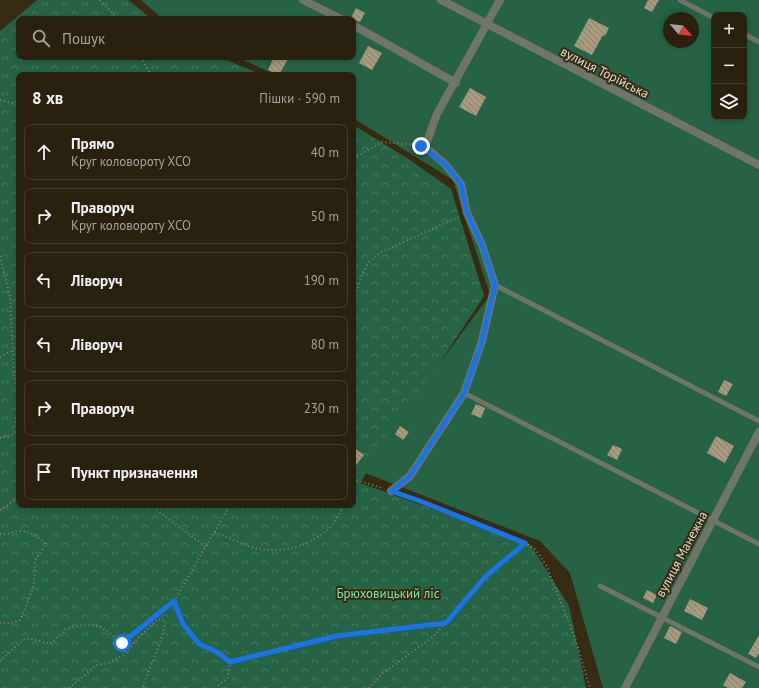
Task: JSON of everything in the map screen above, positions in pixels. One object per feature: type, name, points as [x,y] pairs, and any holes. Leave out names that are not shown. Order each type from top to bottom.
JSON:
[{"type":"street","points":[[303,0],[335,16]]},
{"type":"street","name":"вулиця Торійська","points":[[441,0],[759,165]]},
{"type":"street","points":[[391,491],[410,476],[464,393],[482,341],[495,285],[482,245],[467,213],[461,184],[445,164],[425,146],[437,114],[456,83],[500,0]]},
{"type":"street","points":[[356,27],[456,83]]},
{"type":"street","name":"вулиця Манежна","points":[[625,688],[759,432]]},
{"type":"lane","points":[[680,0],[711,16]]},
{"type":"lane","points":[[747,36],[759,42]]},
{"type":"lane","points":[[495,285],[759,421]]},
{"type":"lane","points":[[464,393],[759,544]]},
{"type":"lane","points":[[600,586],[759,667]]},
{"type":"path","points":[[100,0],[115,16]]},
{"type":"path","points":[[143,60],[149,72]]},
{"type":"path","points":[[0,100],[16,104]]},
{"type":"path","points":[[356,155],[360,155],[382,142],[425,146]]},
{"type":"path","points":[[356,293],[362,274],[369,262],[381,252],[467,213]]},
{"type":"path","points":[[0,256],[10,296],[14,376],[16,383]]},
{"type":"path","points":[[0,357],[16,348]]},
{"type":"path","points":[[0,438],[11,436],[16,430]]},
{"type":"path","points":[[356,480],[420,501],[525,543],[536,550],[546,565],[575,638],[590,688]]},
{"type":"path","points":[[0,510],[16,500]]},
{"type":"path","points":[[154,508],[206,547]]},
{"type":"path","points":[[0,661],[24,639],[33,639],[50,644],[66,629],[84,625],[99,626],[110,632],[122,643],[174,601],[228,508]]},
{"type":"path","points":[[215,532],[256,549],[276,550],[290,548],[317,538],[331,526],[342,508]]},
{"type":"path","points":[[0,534],[6,535],[19,531],[36,535],[46,544],[35,560],[34,584],[20,620],[13,623],[0,623]]},
{"type":"path","points":[[369,688],[383,673],[433,637],[485,577],[525,543]]},
{"type":"path","points":[[174,601],[183,624],[199,644],[217,652],[230,662]]},
{"type":"path","points":[[69,688],[97,665],[108,663],[124,655],[139,637],[158,619],[166,621],[160,643],[142,688]]},
{"type":"path","points":[[230,662],[336,636],[446,623]]},
{"type":"path","points":[[216,688],[228,677],[230,662]]},
{"type":"green space","name":"Брюховицький ліс","points":[[37,0],[128,0],[148,16],[18,16]]},
{"type":"green space","points":[[141,0],[759,0],[759,688],[603,688],[570,573],[540,541],[360,471],[490,295],[453,180],[356,120],[356,72],[270,72],[244,60],[356,60],[356,16],[160,16]]},
{"type":"green space","name":"Брюховицький ліс","points":[[16,18],[16,60],[227,60],[255,72],[16,72],[16,508],[356,508],[356,127],[407,158],[451,189],[484,296],[360,483],[530,544],[569,606],[586,688],[0,688],[0,31]]},
{"type":"building","points":[[648,0],[659,0],[652,12],[644,8]]},
{"type":"building","points":[[356,8],[365,13],[360,22],[356,20],[356,16],[352,16]]},
{"type":"building","points":[[589,18],[609,28],[605,36],[603,35],[592,55],[574,46]]},
{"type":"building","points":[[368,46],[382,53],[372,70],[359,63]]},
{"type":"building","points":[[273,60],[287,60],[281,72],[272,72],[268,70]]},
{"type":"building","points":[[470,88],[486,97],[476,116],[459,107]]},
{"type":"building","points":[[724,380],[733,384],[726,396],[718,392]]},
{"type":"building","points":[[476,404],[485,408],[481,418],[471,414]]},
{"type":"building","points":[[400,426],[409,432],[403,440],[395,434]]},
{"type":"building","points":[[716,436],[734,446],[725,463],[707,453]]},
{"type":"building","points":[[613,445],[622,449],[617,460],[607,455]]},
{"type":"building","points":[[356,449],[364,455],[356,465]]},
{"type":"building","points":[[647,590],[657,595],[653,603],[643,598]]},
{"type":"building","points":[[690,599],[708,608],[702,620],[684,611]]},
{"type":"building","points":[[670,626],[682,632],[676,644],[664,638]]},
{"type":"building","points":[[759,635],[759,653],[756,658],[748,654]]},
{"type":"building","points":[[730,673],[746,682],[742,688],[728,688],[723,685]]},
{"type":"route","points":[[122,643],[174,601],[183,624],[199,644],[217,652],[230,662],[336,636],[446,623],[485,577],[525,543],[391,491],[410,476],[464,393],[482,341],[495,285],[482,245],[467,213],[461,184],[445,164],[425,146],[421,146]]}]
